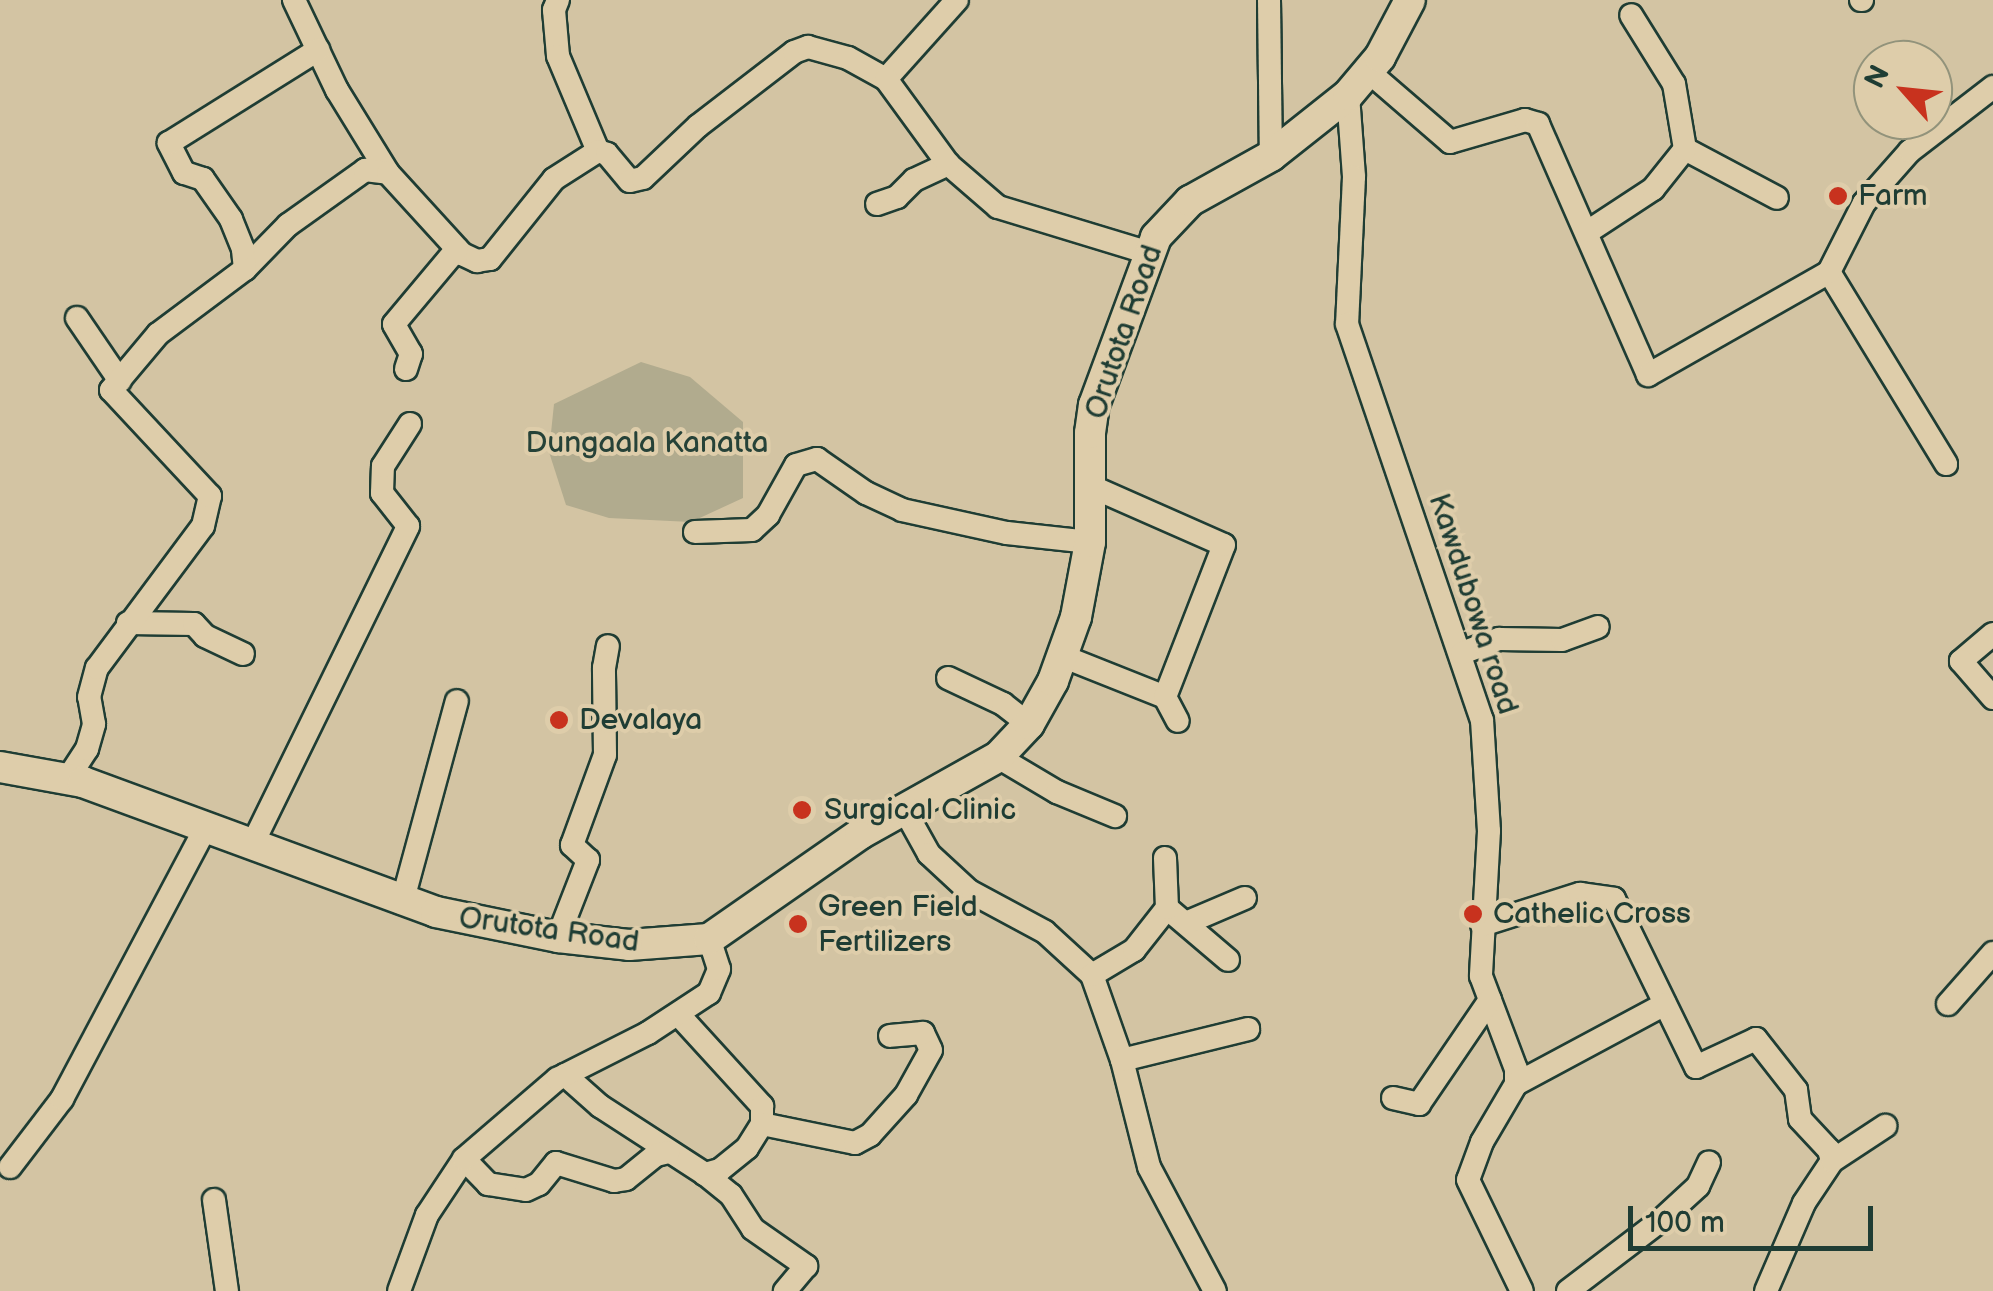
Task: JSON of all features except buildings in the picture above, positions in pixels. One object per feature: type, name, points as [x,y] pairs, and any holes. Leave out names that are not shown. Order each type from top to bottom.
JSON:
[{"type":"main road","name":"Orutota Road","points":[[0,768],[68,778],[402,903],[558,937],[629,945],[709,940],[860,834],[998,757],[1029,724],[1076,617],[1090,542],[1094,406],[1149,253],[1170,216],[1272,156],[1348,95],[1369,72],[1410,0]]},
{"type":"street","points":[[294,0],[388,173],[457,249],[477,261],[490,259],[554,179],[598,152],[608,154],[630,181],[643,178],[698,126],[794,52],[808,48],[848,58],[886,80],[948,164],[998,207],[1149,253]]},
{"type":"street","points":[[558,0],[554,10],[558,56],[598,152]]},
{"type":"street","points":[[1269,0],[1272,156]]},
{"type":"street","points":[[886,80],[948,3]]},
{"type":"street","points":[[1589,232],[1653,190],[1686,148],[1674,84],[1631,15]]},
{"type":"street","points":[[245,269],[243,249],[231,220],[203,178],[184,173],[169,142],[318,50]]},
{"type":"street","points":[[1369,72],[1450,142],[1525,120],[1538,124],[1589,232],[1648,375],[1663,371],[1829,272],[1864,203],[1898,164],[1993,87]]},
{"type":"street","name":"Kawdubowa road","points":[[1348,95],[1354,177],[1348,324],[1482,720],[1489,831],[1480,976],[1516,1069],[1516,1084]]},
{"type":"street","points":[[1686,148],[1777,198]]},
{"type":"street","points":[[877,204],[896,198],[914,180],[948,164]]},
{"type":"street","points":[[68,778],[94,724],[89,697],[97,668],[203,526],[210,496],[112,390],[158,334],[245,269],[288,224],[365,170],[388,173]]},
{"type":"street","points":[[406,369],[411,354],[394,324],[457,249]]},
{"type":"street","points":[[1829,272],[1946,464]]},
{"type":"street","points":[[77,318],[120,381]]},
{"type":"street","points":[[252,845],[408,526],[382,493],[383,466],[410,424]]},
{"type":"street","points":[[695,532],[752,530],[768,515],[796,465],[817,459],[866,493],[902,510],[1007,533],[1090,542]]},
{"type":"street","points":[[1090,486],[1224,545],[1165,697]]},
{"type":"street","points":[[128,623],[194,624],[205,636],[243,654]]},
{"type":"street","points":[[1462,653],[1498,640],[1562,640],[1598,627]]},
{"type":"street","points":[[1993,634],[1961,661],[1993,698]]},
{"type":"street","points":[[558,937],[588,860],[572,845],[605,755],[608,646]]},
{"type":"street","points":[[1062,656],[1165,697],[1178,722]]},
{"type":"street","points":[[948,678],[1003,704],[1029,724]]},
{"type":"street","points":[[402,903],[457,701]]},
{"type":"street","points":[[998,757],[1057,792],[1115,816]]},
{"type":"street","points":[[904,809],[929,854],[969,892],[1045,932],[1092,974],[1122,1060],[1149,1167],[1215,1291]]},
{"type":"street","points":[[10,1167],[62,1100],[205,829]]},
{"type":"street","points":[[1092,974],[1134,950],[1167,908],[1165,858]]},
{"type":"street","points":[[1482,925],[1580,894],[1614,899],[1696,1067],[1756,1039],[1796,1090],[1800,1120],[1829,1150],[1832,1161]]},
{"type":"street","points":[[1186,923],[1245,898]]},
{"type":"street","points":[[1167,908],[1228,960]]},
{"type":"street","points":[[399,1291],[427,1216],[464,1159],[565,1075],[678,1014],[714,986],[719,969],[709,940]]},
{"type":"street","points":[[1948,1004],[1993,953]]},
{"type":"street","points":[[1393,1098],[1418,1104],[1490,1000]]},
{"type":"street","points":[[1522,1291],[1468,1180],[1482,1142],[1516,1084],[1665,1004]]},
{"type":"street","points":[[678,1014],[762,1106],[762,1124],[747,1148],[720,1170],[705,1174]]},
{"type":"street","points":[[1122,1060],[1248,1029]]},
{"type":"street","points":[[762,1124],[855,1143],[870,1135],[906,1095],[932,1050],[922,1034],[890,1036]]},
{"type":"street","points":[[565,1075],[600,1106],[705,1174],[731,1196],[754,1229],[806,1266],[784,1291]]},
{"type":"street","points":[[1766,1291],[1804,1203],[1832,1161],[1886,1126]]},
{"type":"street","points":[[464,1159],[488,1184],[526,1190],[539,1184],[552,1164],[563,1163],[614,1181],[626,1179],[656,1154],[670,1152]]},
{"type":"street","points":[[1568,1291],[1673,1210],[1698,1186],[1709,1162]]},
{"type":"street","points":[[214,1200],[228,1291]]},
{"type":"green space","name":"Dungaala Kanatta","points":[[641,362],[690,377],[743,422],[743,498],[691,522],[609,518],[566,505],[549,452],[554,404]]},
{"type":"place","name":"Farm","points":[[1838,196]]},
{"type":"place","name":"Devalaya","points":[[559,720]]},
{"type":"place","name":"Surgical Clinic","points":[[802,810]]},
{"type":"place","name":"Cathelic Cross","points":[[1473,914]]},
{"type":"place","name":"Green Field Fertilizers","points":[[798,924]]}]
